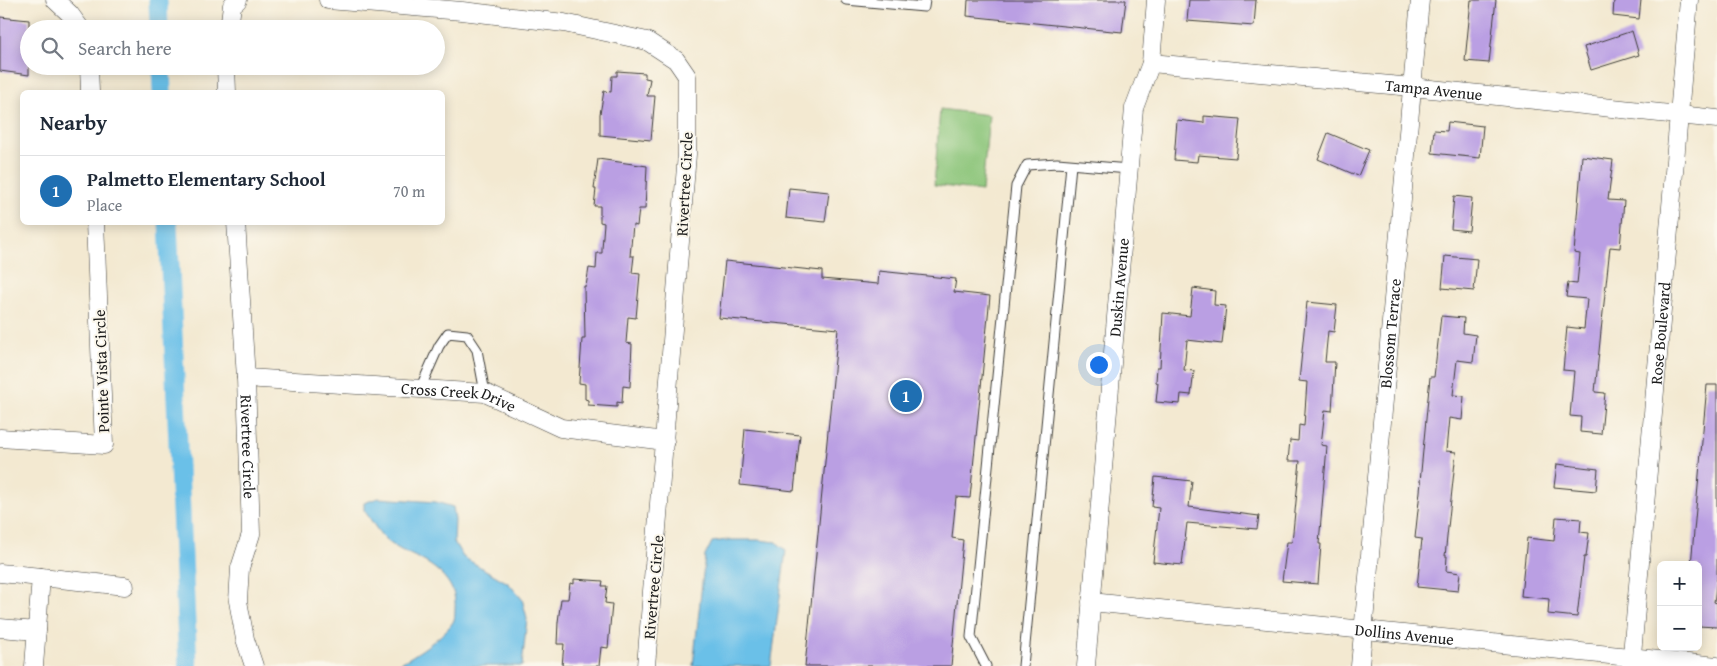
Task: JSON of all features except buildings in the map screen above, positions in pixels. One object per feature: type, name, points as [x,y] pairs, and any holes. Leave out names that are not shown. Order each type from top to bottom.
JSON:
[{"type":"street","points":[[55,0],[74,20]]},
{"type":"street","points":[[230,20],[232,5],[238,0]]},
{"type":"street","name":"Rivertree Circle","points":[[328,0],[462,11],[564,23],[646,41],[676,60],[687,76],[687,154],[646,666]]},
{"type":"street","name":"Duskin Avenue","points":[[1086,666],[1134,108],[1151,63],[1156,0]]},
{"type":"street","name":"Blossom Terrace","points":[[1360,666],[1420,0]]},
{"type":"street","name":"Rose Boulevard","points":[[1632,662],[1689,0]]},
{"type":"street","name":"Tampa Avenue","points":[[1151,63],[1412,87],[1717,119]]},
{"type":"street","points":[[89,75],[90,90]]},
{"type":"street","points":[[226,75],[227,90]]},
{"type":"street","name":"Pointe Vista Circle","points":[[0,438],[104,445],[95,225]]},
{"type":"street","name":"Rivertree Circle","points":[[236,225],[246,378],[251,534],[240,568],[238,601],[245,639],[254,666]]},
{"type":"street","name":"Cross Creek Drive","points":[[246,378],[485,393],[561,428],[665,441]]},
{"type":"street","points":[[0,573],[125,586]]},
{"type":"street","points":[[34,666],[41,577]]},
{"type":"street","name":"Dollins Avenue","points":[[1091,602],[1364,630],[1632,662],[1717,666]]},
{"type":"street","points":[[0,628],[37,631]]},
{"type":"lane","points":[[846,0],[924,7],[925,0]]},
{"type":"lane","points":[[986,666],[971,637],[1016,186],[1027,164],[1071,165],[1129,170]]},
{"type":"lane","points":[[1023,666],[1071,165]]},
{"type":"lane","points":[[420,389],[438,346],[448,333],[467,335],[477,350],[485,393]]},
{"type":"green space","points":[[940,109],[989,115],[982,191],[934,185]]},
{"type":"water","points":[[378,498],[436,502],[453,507],[455,520],[454,542],[463,557],[508,583],[522,599],[527,618],[522,666],[394,666],[427,646],[450,626],[454,619],[455,601],[448,582],[438,571],[395,546],[378,532],[364,510],[364,503]]},
{"type":"water","points":[[728,540],[776,542],[786,550],[771,666],[693,666],[705,556],[712,542]]},
{"type":"waterway","points":[[158,0],[159,20]]},
{"type":"waterway","points":[[161,75],[162,90]]},
{"type":"waterway","points":[[168,225],[188,666]]},
{"type":"place","name":"Palmetto Elementary School","points":[[906,396]]}]
